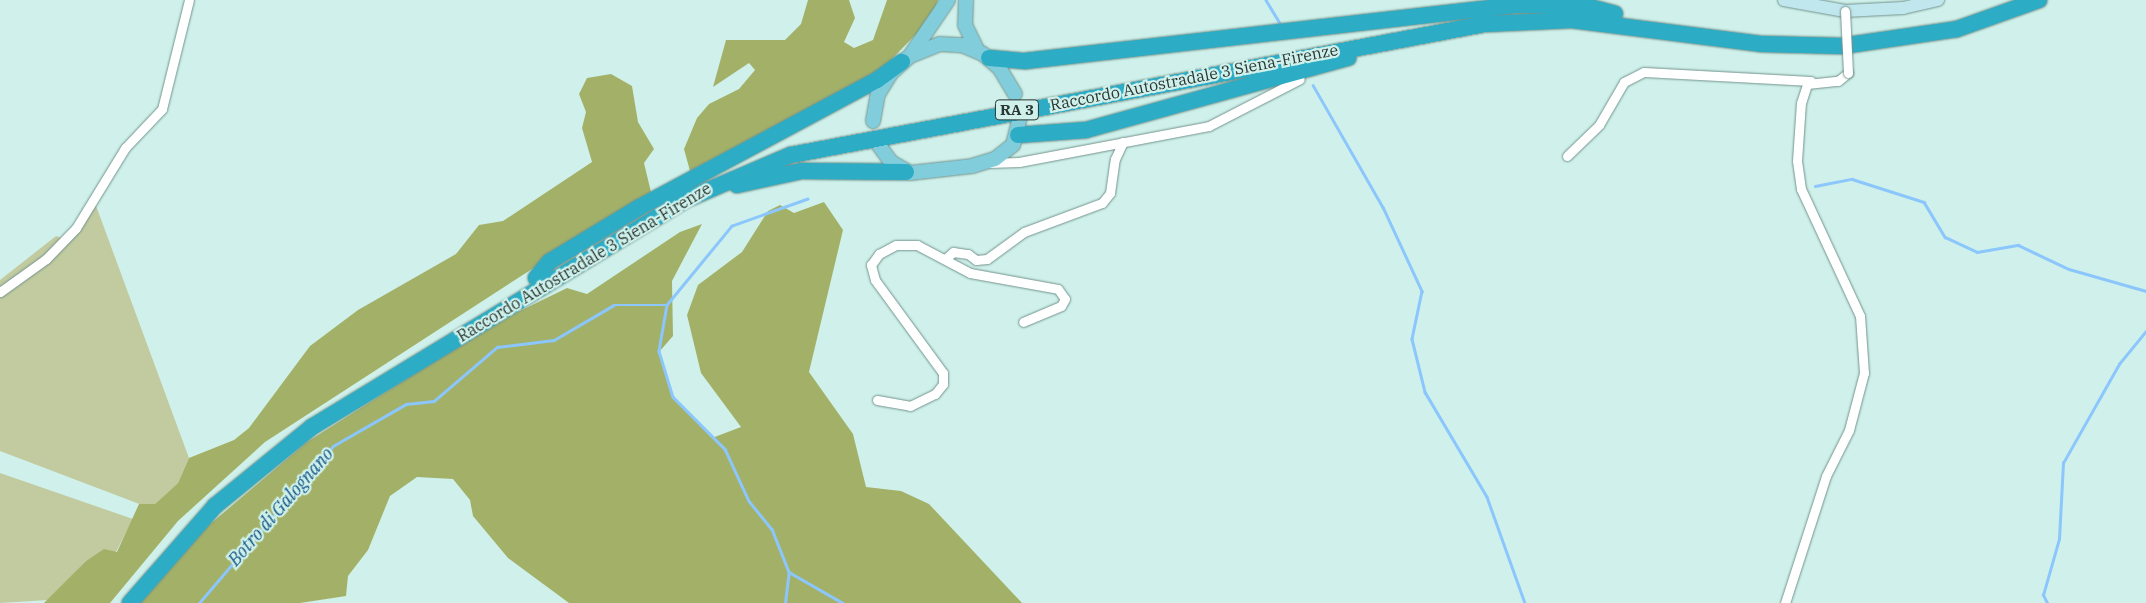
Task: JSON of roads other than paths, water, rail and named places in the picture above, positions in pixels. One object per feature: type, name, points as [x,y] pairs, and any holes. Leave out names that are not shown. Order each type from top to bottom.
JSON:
[{"type":"highway","name":"Raccordo Autostradale 3 Siena-Firenze","points":[[118,603],[168,540],[266,449],[536,278],[697,183],[801,142],[1421,24],[1547,11],[1615,14],[1755,35],[1846,37],[1943,24],[2015,0]]},
{"type":"highway","name":"Raccordo Autostradale 3 Siena-Firenze","points":[[130,603],[193,528],[279,451],[503,310],[705,190],[766,162],[828,145],[1486,24],[1564,20],[1802,47],[1897,41],[1957,29],[2039,0]]},
{"type":"highway","points":[[983,54],[1026,61],[1534,4],[1582,5],[1615,14]]},
{"type":"highway","points":[[1016,140],[1086,130],[1358,55],[1481,31],[1549,26],[1668,37],[1688,34]]},
{"type":"highway","points":[[536,278],[549,262],[638,208],[877,80],[906,59]]},
{"type":"highway","points":[[503,310],[526,304],[666,218],[736,185],[794,172],[906,172]]},
{"type":"main road","points":[[874,121],[882,87],[906,59],[948,0]]},
{"type":"main road","points":[[966,0],[965,25],[983,54],[1015,94]]},
{"type":"main road","points":[[1784,0],[1844,11],[1903,8],[1938,0]]},
{"type":"main road","points":[[906,59],[940,44],[983,54]]},
{"type":"main road","points":[[878,144],[886,158],[906,172],[925,174],[984,163],[1016,140],[1020,117]]},
{"type":"street","points":[[0,292],[46,259],[76,228],[125,148],[162,109],[189,0]]},
{"type":"street","points":[[1567,156],[1599,125],[1624,82],[1644,72],[1838,81],[1848,73],[1844,11]]},
{"type":"street","points":[[984,163],[1027,160],[1222,123],[1300,79]]},
{"type":"street","points":[[1785,603],[1826,476],[1849,430],[1864,373],[1860,316],[1801,189],[1797,161],[1801,103],[1811,81]]},
{"type":"street","points":[[1016,140],[1018,157],[1027,160]]},
{"type":"street","points":[[945,259],[953,252],[968,254],[976,260],[987,259],[1024,232],[1102,203],[1110,193],[1114,159],[1122,142]]},
{"type":"street","points":[[877,400],[910,406],[936,394],[943,384],[943,373],[888,303],[871,265],[879,254],[896,245],[917,245],[970,273],[1058,289],[1065,299],[1061,306],[1023,322]]},
{"type":"waterway","points":[[1266,0],[1279,22]]},
{"type":"waterway","points":[[1313,85],[1383,207],[1422,291],[1412,339],[1425,392],[1487,497],[1525,603]]},
{"type":"waterway","points":[[1815,186],[1852,179],[1924,202],[1945,237],[1977,252],[2018,245],[2069,269],[2146,291]]},
{"type":"waterway","points":[[808,199],[732,226],[667,305],[659,351],[673,397],[725,449],[749,501],[772,529],[789,572],[843,603]]},
{"type":"waterway","name":"Botro di Galognano","points":[[199,603],[333,446],[406,404],[434,401],[497,347],[554,340],[614,305],[667,305]]},
{"type":"waterway","points":[[2047,603],[2043,595],[2059,539],[2063,463],[2119,364],[2146,331]]},
{"type":"waterway","points":[[785,603],[789,572]]}]
